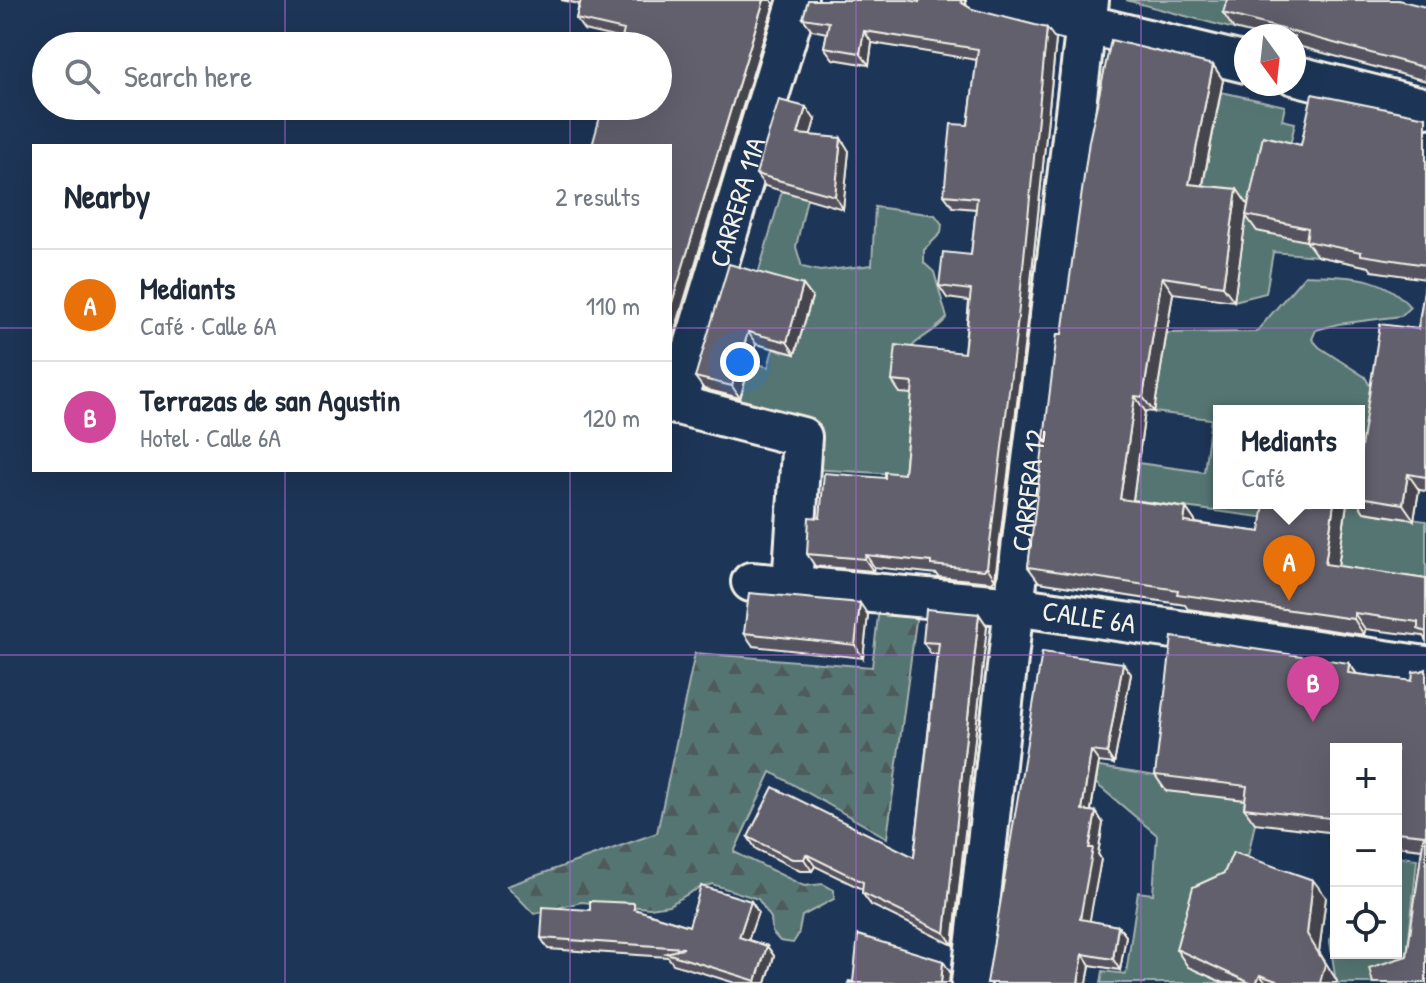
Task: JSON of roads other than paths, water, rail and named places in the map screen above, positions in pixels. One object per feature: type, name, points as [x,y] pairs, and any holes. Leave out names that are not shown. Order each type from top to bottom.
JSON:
[{"type":"street","name":"CARRERA 11A","points":[[673,404],[798,0]]},
{"type":"street","points":[[986,0],[1088,12],[1234,59]]},
{"type":"street","name":"CARRERA 12","points":[[971,983],[1014,606],[1088,12]]},
{"type":"street","points":[[1306,78],[1426,108]]},
{"type":"street","points":[[673,404],[802,437],[792,585]]},
{"type":"street","name":"CALLE 6A","points":[[751,582],[1014,606],[1426,666]]},
{"type":"place","name":"Mediants","points":[[1289,601]]},
{"type":"place","name":"Terrazas de san Agustin","points":[[1313,722]]}]
